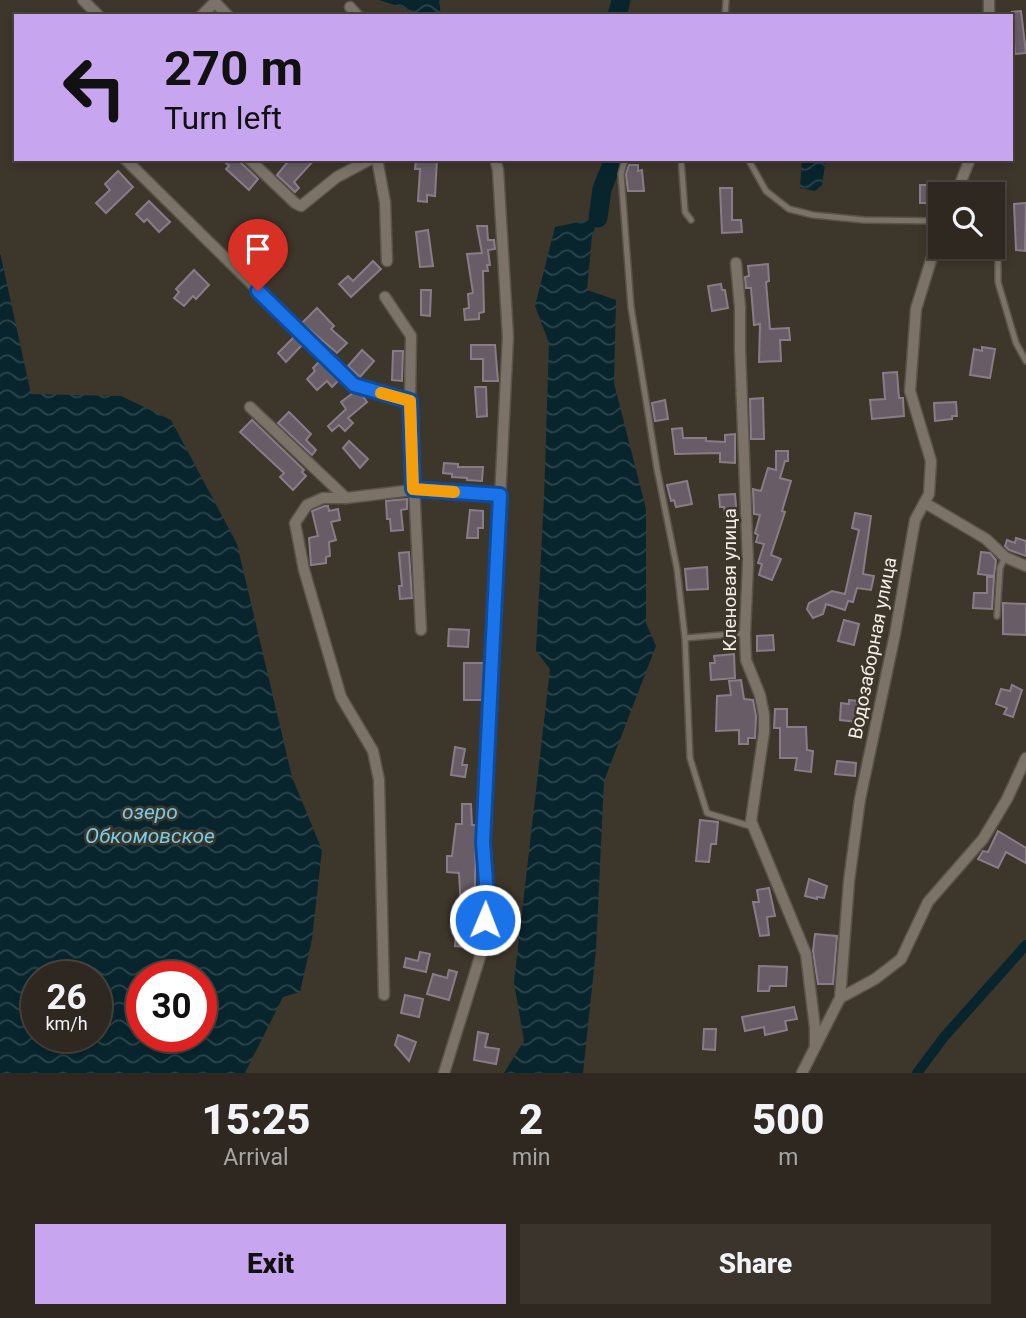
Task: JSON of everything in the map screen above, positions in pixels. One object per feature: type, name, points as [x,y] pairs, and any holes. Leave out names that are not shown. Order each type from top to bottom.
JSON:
[{"type":"street","points":[[83,0],[97,14]]},
{"type":"street","points":[[213,1],[226,14]]},
{"type":"street","points":[[127,161],[354,385],[410,401]]},
{"type":"street","points":[[251,161],[301,206],[337,177],[367,161]]},
{"type":"street","points":[[377,161],[384,202],[387,261]]},
{"type":"street","points":[[444,1073],[484,944],[487,897],[483,842],[508,337],[496,161]]},
{"type":"street","points":[[961,182],[969,161]]},
{"type":"street","name":"Водозаборная улица","points":[[802,1073],[840,998],[846,906],[860,799],[895,634],[915,520],[929,494],[931,461],[910,391],[916,309],[931,259]]},
{"type":"street","name":"Кленовая улица","points":[[736,263],[740,307],[748,564],[745,633],[747,660],[764,715],[764,732],[751,811],[753,827],[806,954],[814,1014],[815,1049]]},
{"type":"street","points":[[386,297],[411,336],[410,401],[421,630]]},
{"type":"street","points":[[250,407],[346,498]]},
{"type":"street","points":[[384,996],[379,780],[373,751],[341,697],[304,570],[295,523],[307,505],[323,498],[346,498],[413,489],[500,495]]},
{"type":"street","points":[[925,503],[986,540],[1005,557],[1026,566]]},
{"type":"street","points":[[840,998],[875,979],[901,959],[928,902],[983,839],[1007,799],[1026,758]]},
{"type":"lane","points":[[624,161],[621,174],[631,307],[657,469],[677,569],[685,638],[690,758],[707,813],[753,827]]},
{"type":"lane","points":[[681,161],[685,212],[691,220]]},
{"type":"lane","points":[[749,161],[766,191],[789,209],[813,215],[864,220],[928,221]]},
{"type":"lane","points":[[998,259],[998,282],[1016,343],[1026,361]]},
{"type":"lane","points":[[997,617],[1000,568],[1005,557]]},
{"type":"lane","points":[[685,638],[745,633]]},
{"type":"water","points":[[379,0],[439,0],[441,14],[423,14]]},
{"type":"water","points":[[802,161],[826,161],[822,185],[815,191],[800,188]]},
{"type":"water","points":[[598,218],[592,236],[587,290],[616,300],[614,383],[646,509],[646,623],[656,646],[604,781],[596,950],[583,1073],[504,1073],[524,1041],[514,982],[550,669],[536,651],[549,343],[535,306],[555,227]]},
{"type":"water","name":"озеро Обкомовское","points":[[0,252],[31,394],[121,396],[171,420],[237,544],[292,777],[322,850],[312,939],[300,992],[283,997],[245,1073],[0,1073]]},
{"type":"building","points":[[1021,11],[1026,53],[1015,54],[1012,12]]},
{"type":"building","points":[[224,161],[239,161],[258,179],[249,190],[226,169],[229,166]]},
{"type":"building","points":[[288,161],[313,161],[294,182],[299,188],[295,192],[277,175]]},
{"type":"building","points":[[416,161],[437,161],[435,196],[427,195],[427,202],[418,201],[420,169],[415,169]]},
{"type":"building","points":[[629,165],[638,165],[638,171],[642,170],[644,191],[628,191],[626,174]]},
{"type":"building","points":[[118,171],[133,187],[106,213],[96,203],[110,190],[105,184]]},
{"type":"building","points":[[920,185],[928,185],[928,203],[920,203]]},
{"type":"building","points":[[720,188],[732,188],[732,220],[741,220],[742,232],[722,233]]},
{"type":"building","points":[[149,201],[170,222],[159,232],[147,219],[144,222],[136,214]]},
{"type":"building","points":[[1026,203],[1025,251],[1016,250],[1014,204]]},
{"type":"building","points":[[477,226],[487,226],[488,240],[494,240],[495,249],[488,250],[490,265],[487,265],[488,271],[483,271],[484,312],[479,313],[479,319],[465,320],[464,309],[469,308],[468,294],[473,293],[467,254],[482,253]]},
{"type":"building","points":[[428,230],[433,266],[420,267],[416,232]]},
{"type":"building","points":[[251,236],[262,248],[250,258],[239,247]]},
{"type":"building","points":[[373,261],[381,269],[351,297],[339,284],[348,276],[353,281]]},
{"type":"building","points":[[768,264],[769,281],[766,282],[770,329],[789,328],[790,340],[780,340],[781,361],[759,362],[760,324],[754,325],[751,288],[746,288],[745,277],[749,276],[748,266]]},
{"type":"building","points":[[194,270],[209,285],[196,299],[193,296],[184,306],[174,298],[179,292],[176,289]]},
{"type":"building","points":[[721,284],[722,290],[725,290],[728,308],[712,311],[708,286]]},
{"type":"building","points":[[421,290],[431,290],[430,316],[421,315]]},
{"type":"building","points":[[317,308],[334,326],[331,329],[347,343],[337,353],[302,323]]},
{"type":"building","points":[[294,337],[302,345],[286,362],[278,353]]},
{"type":"building","points":[[471,345],[495,345],[498,381],[483,381],[483,359],[471,359]]},
{"type":"building","points":[[982,347],[995,349],[990,378],[970,375],[974,349],[982,351]]},
{"type":"building","points":[[362,350],[374,361],[360,377],[348,366]]},
{"type":"building","points":[[393,351],[403,351],[402,381],[392,380]]},
{"type":"building","points":[[319,362],[338,381],[332,387],[327,381],[317,390],[307,379]]},
{"type":"building","points":[[897,372],[899,398],[903,398],[904,416],[872,419],[870,400],[885,399],[883,373]]},
{"type":"building","points":[[475,387],[486,387],[487,416],[477,417]]},
{"type":"building","points":[[353,393],[362,395],[367,402],[348,418],[353,423],[345,431],[339,425],[332,431],[328,426],[346,409],[341,402]]},
{"type":"building","points":[[763,398],[764,439],[751,439],[750,399]]},
{"type":"building","points":[[665,400],[668,419],[655,421],[652,403]]},
{"type":"building","points":[[956,402],[957,416],[935,421],[934,403]]},
{"type":"building","points":[[289,412],[311,434],[306,440],[316,450],[312,455],[278,423]]},
{"type":"building","points":[[252,420],[304,470],[302,472],[306,476],[293,490],[280,477],[284,473],[240,432]]},
{"type":"building","points":[[682,428],[683,438],[706,438],[706,441],[725,442],[725,435],[735,434],[735,463],[720,462],[720,453],[675,454],[672,429]]},
{"type":"building","points":[[349,441],[368,459],[360,468],[343,448]]},
{"type":"building","points":[[776,451],[788,451],[788,461],[785,461],[780,478],[791,481],[782,511],[785,512],[771,555],[781,559],[772,580],[759,575],[762,564],[758,563],[764,544],[756,542],[758,535],[755,533],[760,515],[754,514],[753,489],[761,491],[768,468],[776,470]]},
{"type":"building","points":[[444,463],[458,464],[458,467],[483,467],[482,481],[452,477],[452,474],[443,473]]},
{"type":"building","points":[[687,481],[692,504],[676,507],[674,500],[671,501],[667,485]]},
{"type":"building","points":[[735,494],[737,519],[726,520],[724,507],[720,507],[719,495]]},
{"type":"building","points":[[407,499],[407,509],[401,510],[403,530],[391,531],[386,501]]},
{"type":"building","points":[[328,506],[329,511],[338,509],[340,520],[331,522],[336,540],[329,542],[330,556],[326,557],[326,563],[311,565],[309,538],[318,536],[312,511]]},
{"type":"building","points":[[470,510],[483,511],[483,528],[478,528],[478,538],[467,538]]},
{"type":"building","points":[[855,513],[871,516],[863,574],[874,576],[871,590],[857,588],[853,602],[848,601],[845,610],[826,604],[823,614],[813,618],[807,609],[809,603],[832,591],[845,594],[859,530],[852,528]]},
{"type":"building","points":[[1016,538],[1026,541],[1026,556],[1005,546],[1007,540],[1015,543]]},
{"type":"building","points":[[409,552],[412,598],[400,599],[399,586],[402,586],[399,553]]},
{"type":"building","points":[[981,552],[990,553],[996,560],[994,576],[978,574]]},
{"type":"building","points":[[707,567],[708,589],[687,590],[685,569]]},
{"type":"building","points":[[987,577],[994,577],[992,609],[973,608],[974,593],[987,593]]},
{"type":"building","points":[[1003,603],[1026,604],[1026,635],[1003,634]]},
{"type":"building","points":[[844,620],[859,624],[854,645],[838,641]]},
{"type":"building","points":[[449,629],[469,630],[468,647],[448,646]]},
{"type":"building","points":[[773,635],[774,650],[757,651],[757,636]]},
{"type":"building","points":[[734,654],[735,678],[711,680],[710,663],[715,663],[714,656]]},
{"type":"building","points":[[464,663],[484,663],[482,700],[464,700]]},
{"type":"building","points":[[741,680],[744,699],[753,700],[756,716],[755,738],[748,738],[748,744],[739,744],[739,730],[716,731],[717,696],[731,695],[729,681]]},
{"type":"building","points":[[1012,685],[1022,690],[1013,717],[1004,714],[1007,708],[996,704],[1001,689],[1010,691]]},
{"type":"building","points":[[849,700],[858,701],[857,722],[840,720],[841,703],[849,704]]},
{"type":"building","points":[[775,709],[787,709],[787,727],[806,727],[807,750],[813,751],[811,772],[795,770],[797,758],[780,758],[780,728],[774,728]]},
{"type":"building","points":[[455,747],[465,749],[462,765],[467,765],[465,777],[451,775]]},
{"type":"building","points":[[837,761],[856,763],[855,776],[835,774]]},
{"type":"building","points":[[462,804],[471,804],[472,825],[476,825],[477,906],[461,907],[459,873],[447,872],[447,856],[452,856],[456,824],[462,824]]},
{"type":"building","points":[[700,820],[718,822],[716,844],[711,844],[709,862],[696,861]]},
{"type":"building","points":[[998,831],[1026,848],[1026,863],[1006,852],[998,868],[978,859],[983,851],[988,852]]},
{"type":"building","points":[[809,879],[827,886],[824,898],[805,896]]},
{"type":"building","points":[[769,888],[775,916],[767,917],[769,935],[760,936],[753,902],[759,902],[757,890]]},
{"type":"building","points":[[462,923],[473,924],[472,937],[477,938],[474,948],[455,946]]},
{"type":"building","points":[[815,934],[837,936],[833,984],[818,984],[813,951]]},
{"type":"building","points":[[420,952],[430,954],[426,972],[404,967],[406,958],[418,961]]},
{"type":"building","points":[[759,966],[787,967],[786,986],[770,986],[769,991],[758,991]]},
{"type":"building","points":[[449,970],[457,972],[449,1000],[427,994],[433,974],[447,978]]},
{"type":"building","points":[[405,995],[423,999],[419,1017],[401,1013]]},
{"type":"building","points":[[794,1007],[797,1019],[785,1021],[787,1030],[765,1035],[764,1027],[745,1031],[742,1017]]},
{"type":"building","points":[[704,1029],[716,1029],[715,1050],[703,1049]]},
{"type":"building","points":[[478,1032],[488,1034],[485,1047],[499,1049],[496,1064],[474,1060]]},
{"type":"building","points":[[398,1035],[416,1042],[409,1061],[395,1045]]},
{"type":"waterway","points":[[618,14],[621,0]]},
{"type":"waterway","points":[[598,218],[602,189],[613,161]]},
{"type":"waterway","points":[[917,1073],[944,1037],[1026,945]]},
{"type":"slow traffic","points":[[381,393],[410,401],[413,489],[454,492]]},
{"type":"route","points":[[258,291],[354,385],[410,401],[413,489],[500,495],[483,842],[487,897],[485,920]]}]
